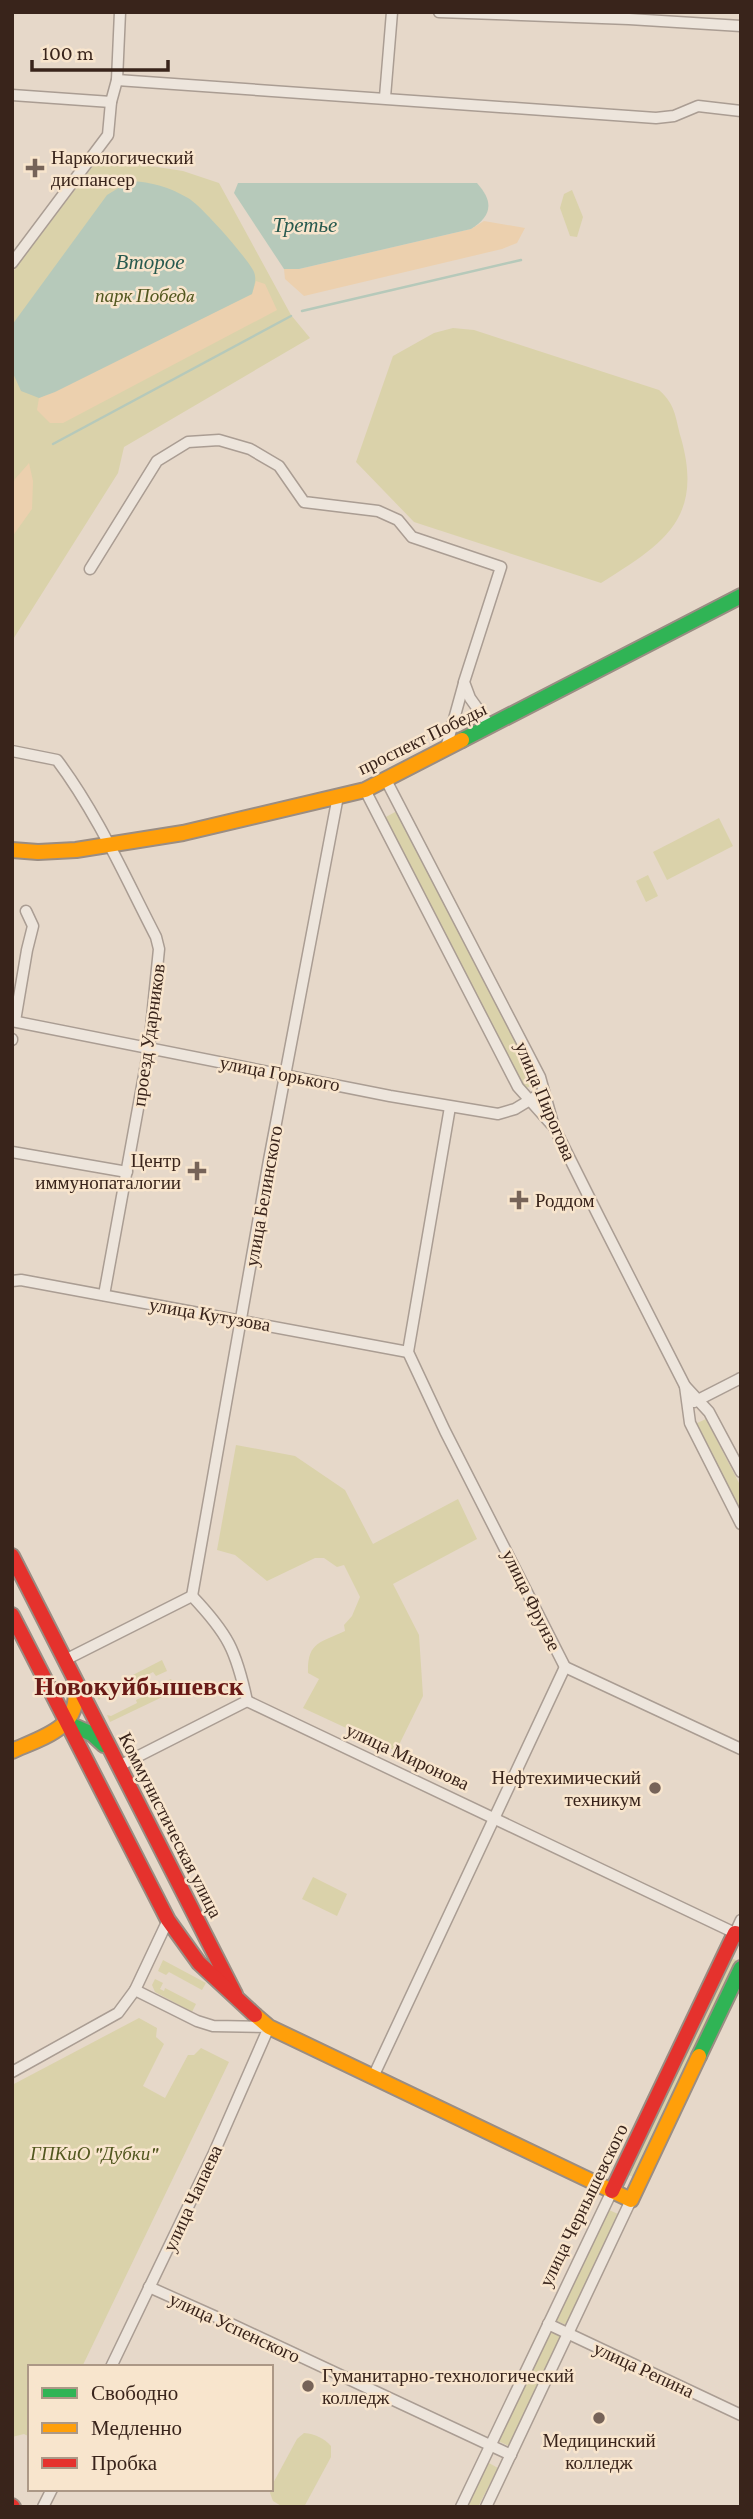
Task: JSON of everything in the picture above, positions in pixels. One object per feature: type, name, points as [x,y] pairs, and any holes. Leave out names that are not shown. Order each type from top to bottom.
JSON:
[{"type":"main road","name":"проспект Победы","points":[[12,850],[64,850],[108,845],[214,827],[365,790],[741,596]]},
{"type":"main road","name":"Коммунистическая улица","points":[[12,1556],[237,1998]]},
{"type":"main road","name":"Коммунистическая улица","points":[[12,1615],[168,1920],[199,1963],[269,2027],[631,2200]]},
{"type":"main road","points":[[12,1751],[67,1724],[76,1710],[78,1697],[65,1660]]},
{"type":"main road","points":[[67,1724],[84,1728],[98,1738],[119,1766]]},
{"type":"main road","points":[[168,1920],[190,1905]]},
{"type":"main road","name":"улица Чернышевского","points":[[612,2191],[739,1929]]},
{"type":"main road","points":[[631,2200],[741,1968]]},
{"type":"street","points":[[12,263],[108,135],[111,102],[117,80],[120,12]]},
{"type":"street","points":[[385,97],[392,12]]},
{"type":"street","points":[[439,12],[630,15],[741,26]]},
{"type":"street","points":[[117,80],[656,118],[674,116],[698,106],[741,111]]},
{"type":"street","points":[[12,95],[111,102]]},
{"type":"street","points":[[90,569],[157,461],[188,442],[219,440],[250,449],[279,466],[304,502],[378,511],[398,520],[412,537],[501,567],[446,748]]},
{"type":"street","points":[[464,682],[470,698],[490,726]]},
{"type":"street","name":"проезд Ударников","points":[[12,751],[57,760],[108,845],[156,937],[159,949],[149,1048],[104,1296]]},
{"type":"street","name":"улица Пирогова","points":[[386,780],[540,1077],[554,1127],[685,1386],[709,1412],[741,1472]]},
{"type":"street","name":"улица Пирогова","points":[[365,790],[518,1087],[554,1127]]},
{"type":"street","name":"улица Белинского","points":[[192,1596],[285,1074],[338,796]]},
{"type":"street","points":[[14,1021],[33,926],[26,911]]},
{"type":"street","name":"улица Горького","points":[[14,1021],[450,1107],[498,1114],[515,1109],[543,1092]]},
{"type":"street","points":[[408,1352],[450,1107]]},
{"type":"street","points":[[12,1152],[127,1172]]},
{"type":"street","name":"улица Кутузова","points":[[12,1281],[21,1280],[408,1352]]},
{"type":"street","name":"улица Фрунзе","points":[[373,2077],[565,1667],[445,1431],[408,1352]]},
{"type":"street","points":[[687,1406],[741,1378]]},
{"type":"street","name":"улица Пирогова","points":[[685,1386],[690,1423],[741,1524]]},
{"type":"street","points":[[65,1660],[192,1596],[231,1644],[247,1701],[119,1766]]},
{"type":"street","points":[[565,1667],[741,1749]]},
{"type":"street","name":"улица Миронова","points":[[247,1701],[494,1818],[739,1929]]},
{"type":"street","points":[[12,2072],[118,2013],[135,1990],[168,1920]]},
{"type":"street","points":[[135,1990],[197,2021],[213,2026],[269,2027]]},
{"type":"street","name":"улица Чапаева","points":[[112,2365],[213,2155],[269,2027]]},
{"type":"street","name":"улица Чернышевского","points":[[461,2507],[612,2191]]},
{"type":"street","points":[[485,2507],[631,2200]]},
{"type":"street","name":"улица Успенского","points":[[149,2287],[511,2455]]},
{"type":"street","name":"улица Репина","points":[[548,2323],[741,2415]]},
{"type":"street","points":[[43,2507],[51,2491]]},
{"type":"green space","name":"парк Победa","points":[[99,158],[183,171],[219,183],[291,315],[310,338],[124,447],[118,473],[12,641],[12,273]]},
{"type":"green space","points":[[572,190],[583,217],[577,237],[570,236],[560,208],[564,194]]},
{"type":"green space","points":[[453,328],[474,330],[659,390],[665,396],[674,412],[681,438],[687,466],[687,489],[682,509],[673,526],[660,541],[601,583],[414,522],[356,462],[393,356],[434,333]]},
{"type":"green space","points":[[397,811],[539,1081],[525,1089],[384,818]]},
{"type":"green space","points":[[719,818],[733,846],[667,880],[653,852]]},
{"type":"green space","points":[[648,875],[658,896],[646,902],[636,881]]},
{"type":"green space","points":[[706,1419],[741,1487],[741,1513],[695,1424]]},
{"type":"green space","points":[[236,1445],[295,1456],[345,1490],[373,1544],[458,1499],[477,1539],[393,1584],[419,1635],[423,1696],[396,1751],[303,1708],[319,1679],[308,1673],[313,1649],[322,1641],[345,1631],[344,1625],[352,1616],[360,1597],[344,1565],[337,1567],[324,1558],[315,1558],[267,1581],[235,1555],[217,1550]]},
{"type":"green space","points":[[162,1660],[167,1671],[156,1676],[153,1672],[129,1685],[127,1683],[99,1700],[96,1694]]},
{"type":"green space","points":[[171,1679],[177,1690],[110,1722],[107,1715],[111,1716],[137,1703],[136,1700],[161,1688],[160,1684]]},
{"type":"green space","points":[[313,1877],[347,1894],[337,1916],[302,1899]]},
{"type":"green space","points":[[727,1956],[738,1961],[635,2178],[624,2173]]},
{"type":"green space","points":[[163,1960],[206,1983],[202,1990],[169,1972],[166,1975],[158,1971]]},
{"type":"green space","points":[[155,1979],[163,1983],[160,1989],[164,1991],[165,1988],[196,2004],[192,2012],[155,1992],[152,1985]]},
{"type":"green space","name":"ГПКиО \"Дубки\"","points":[[139,2018],[157,2028],[156,2037],[164,2044],[143,2086],[165,2098],[188,2055],[194,2055],[201,2048],[229,2062],[83,2365],[28,2365],[28,2436],[24,2434],[12,2437],[12,2085]]},
{"type":"green space","points":[[607,2209],[618,2214],[566,2325],[555,2320]]},
{"type":"green space","points":[[551,2330],[562,2335],[509,2446],[498,2441]]},
{"type":"green space","points":[[304,2433],[319,2437],[331,2446],[331,2457],[304,2507],[283,2507],[273,2501],[270,2491],[273,2491],[273,2483],[297,2439]]},
{"type":"green space","points":[[487,2462],[498,2468],[478,2507],[465,2507]]},
{"type":"sand","points":[[484,221],[525,228],[517,243],[502,249],[304,296],[285,279],[284,269],[299,269],[471,229]]},
{"type":"sand","points":[[256,281],[265,284],[277,310],[63,423],[50,423],[37,410],[39,398],[252,294]]},
{"type":"sand","points":[[29,463],[33,481],[32,509],[12,537],[12,486]]},
{"type":"water","name":"Второе","points":[[130,181],[167,188],[188,198],[203,211],[254,272],[252,294],[55,392],[39,398],[21,391],[12,371],[12,325],[107,195]]},
{"type":"water","name":"Третье","points":[[238,183],[477,183],[486,196],[488,208],[483,219],[471,229],[299,269],[284,269],[234,193]]},
{"type":"waterway","points":[[302,311],[521,260]]},
{"type":"waterway","points":[[53,444],[291,316]]},
{"type":"traffic: fast","points":[[462,740],[741,596]]},
{"type":"traffic: fast","points":[[67,1723],[92,1734],[104,1745]]},
{"type":"traffic: fast","points":[[699,2056],[741,1968]]},
{"type":"traffic: slow","points":[[12,850],[76,850],[183,833],[365,790],[462,740]]},
{"type":"traffic: slow","points":[[12,1751],[57,1730],[72,1713],[75,1689]]},
{"type":"traffic: slow","points":[[255,2015],[269,2027],[631,2200],[699,2056]]},
{"type":"traffic: jam","points":[[12,1556],[235,1994]]},
{"type":"traffic: jam","points":[[12,1615],[168,1920],[199,1963],[255,2015]]},
{"type":"traffic: jam","points":[[612,2191],[735,1933],[741,1935]]},
{"type":"place","name":"Наркологический диспансер","points":[[35,168]]},
{"type":"place","name":"Центр иммунопаталогии","points":[[197,1171]]},
{"type":"place","name":"Роддом","points":[[519,1200]]},
{"type":"place","name":"Нефтехимический техникум","points":[[655,1788]]},
{"type":"place","name":"Гуманитарно-технологический колледж","points":[[308,2386]]},
{"type":"place","name":"Медицинский колледж","points":[[599,2418]]},
{"type":"district","name":"Новокуйбышевск","points":[[139,1686]]}]
